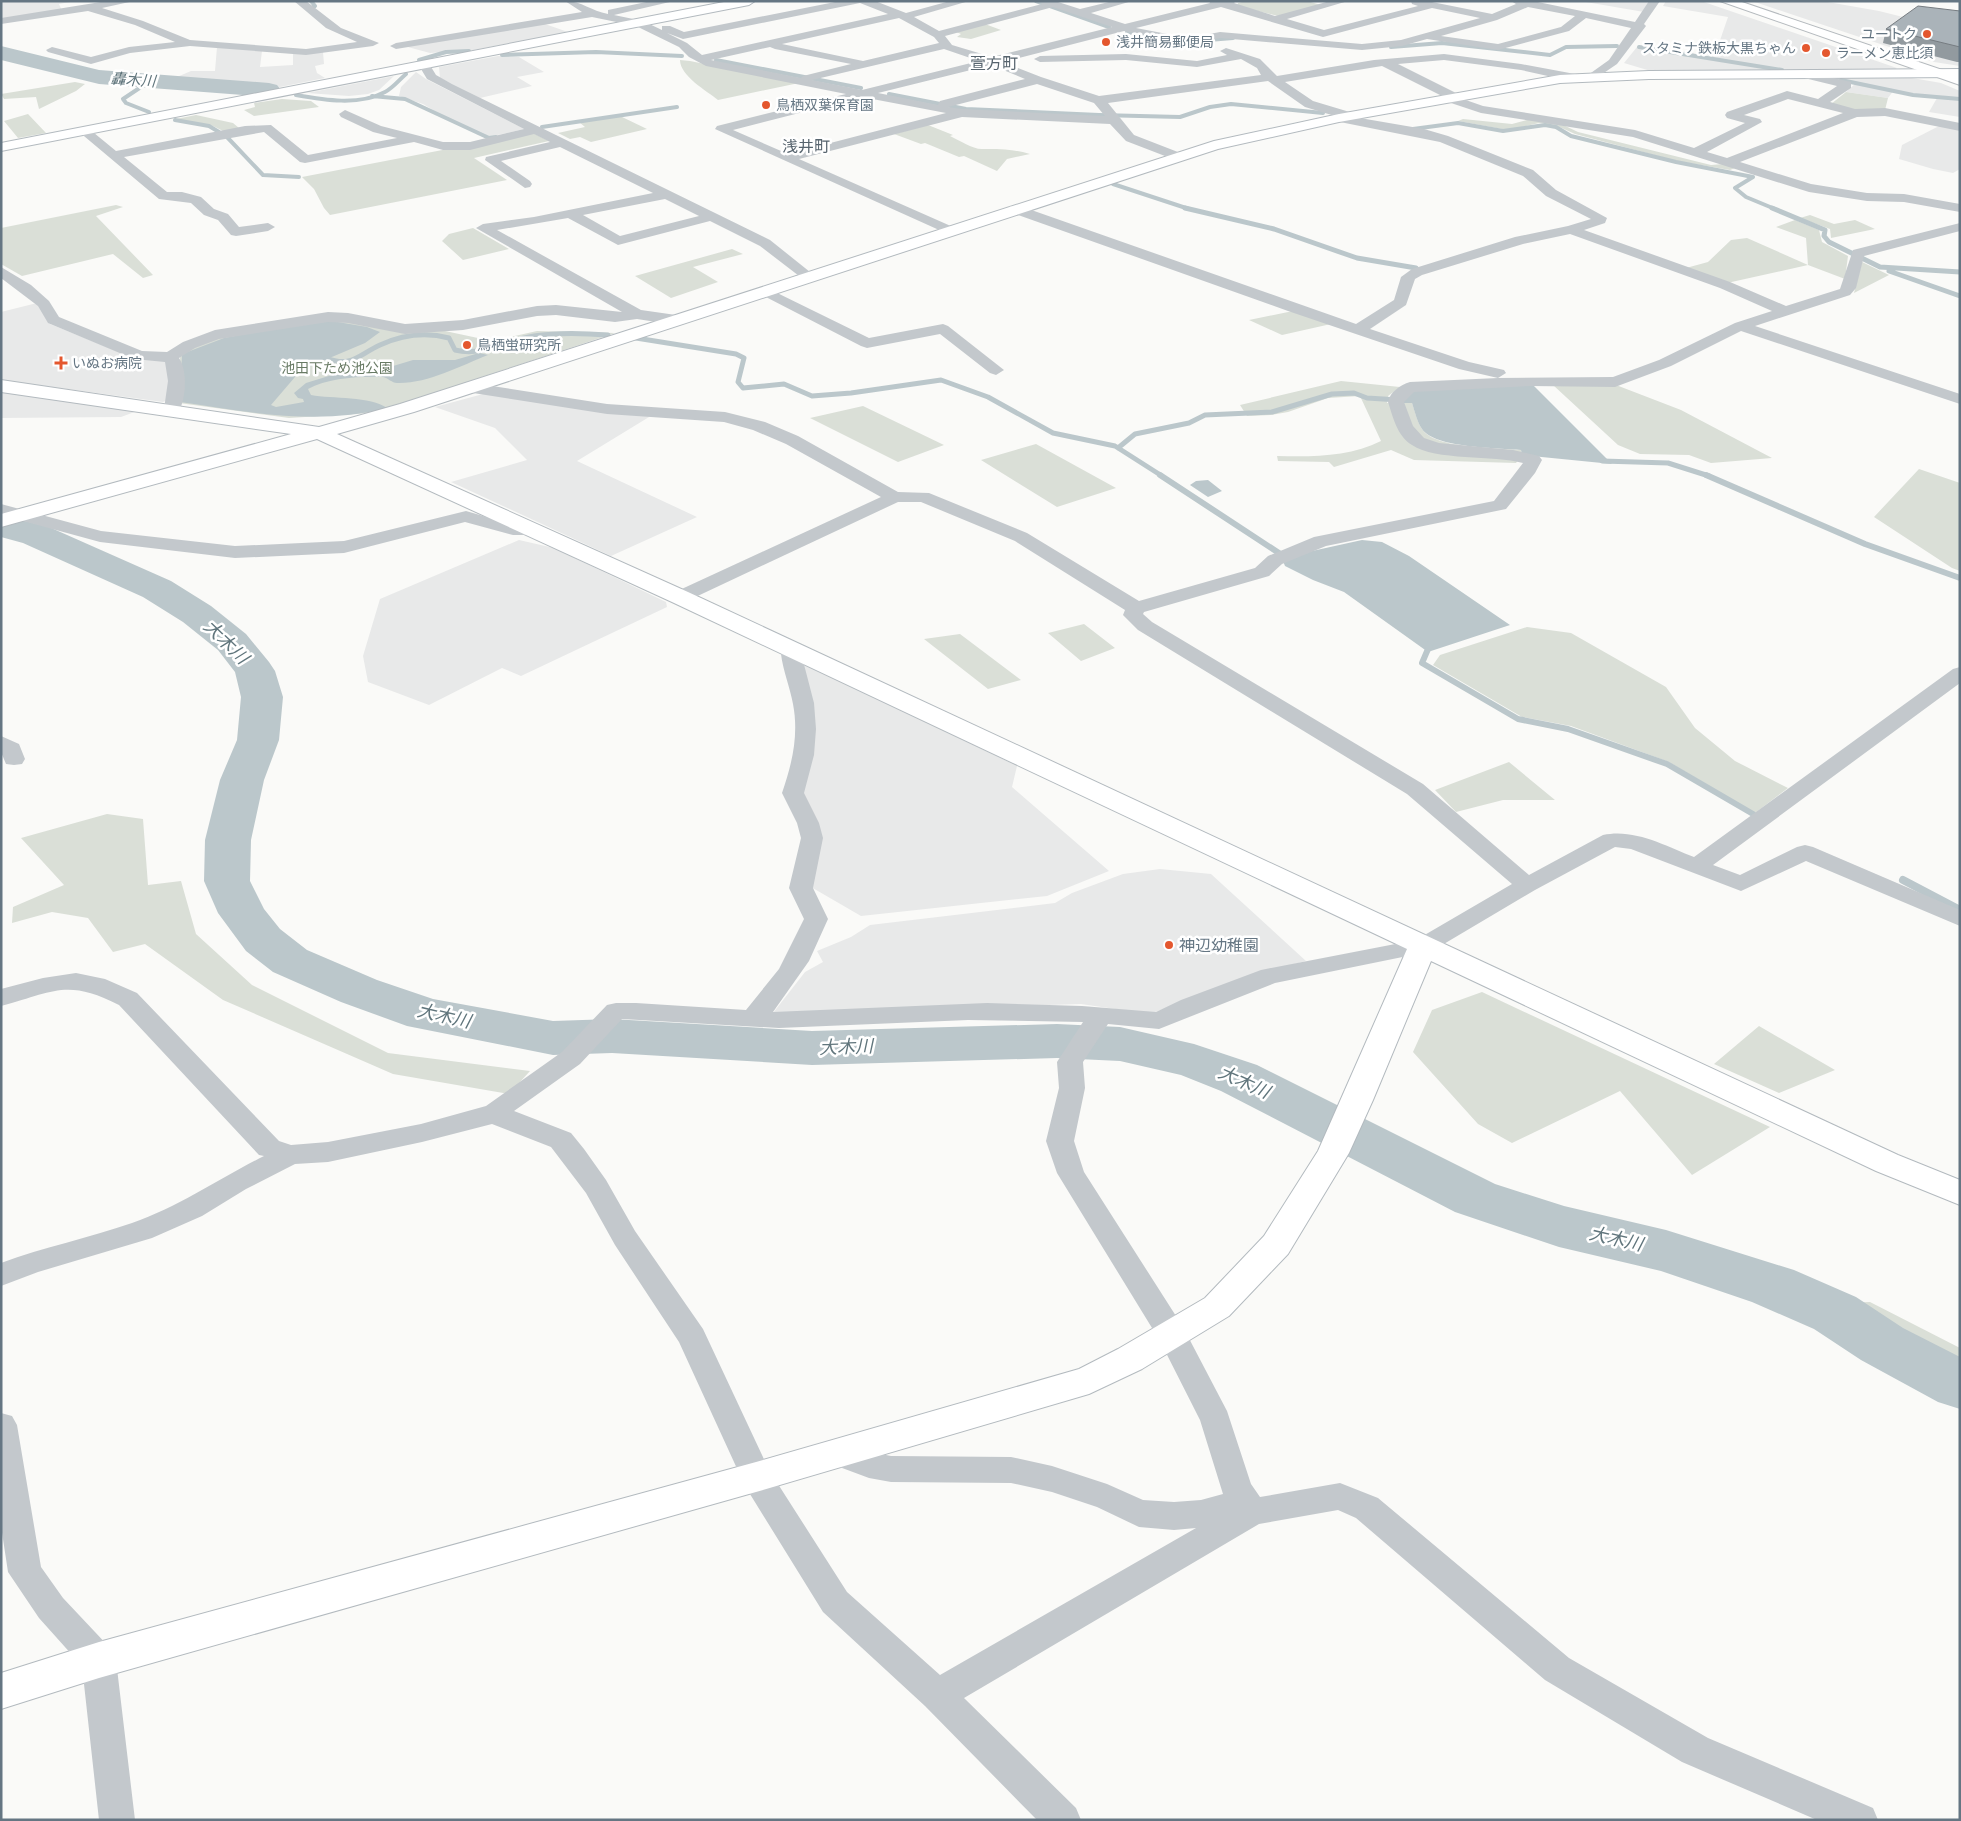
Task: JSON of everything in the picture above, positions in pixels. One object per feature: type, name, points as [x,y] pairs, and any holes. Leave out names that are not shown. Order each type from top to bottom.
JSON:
[{"type":"street","points":[[1,20],[129,1]]},
{"type":"street","points":[[299,1],[336,31],[373,43],[396,46],[432,59]]},
{"type":"street","points":[[570,1],[595,14],[645,21],[683,36],[857,1]]},
{"type":"street","points":[[396,46],[669,1]]},
{"type":"street","points":[[1,147],[432,59],[749,1]]},
{"type":"street","points":[[668,29],[810,1]]},
{"type":"street","points":[[864,1],[903,15],[938,35],[947,45],[992,61],[1036,80],[1098,100],[1160,95],[1213,84],[1444,57],[1583,77],[1613,62],[1640,26],[1655,1]]},
{"type":"street","points":[[700,59],[964,1]]},
{"type":"street","points":[[1078,13],[1127,1]]},
{"type":"street","points":[[1220,35],[1343,1]]},
{"type":"street","points":[[1414,1],[1493,18]]},
{"type":"street","points":[[1726,1],[1958,79]]},
{"type":"street","points":[[948,230],[721,129],[1222,2],[1323,34]]},
{"type":"street","points":[[1126,57],[1192,40],[1220,35],[1362,47],[1402,43],[1493,18],[1522,2],[1640,26]]},
{"type":"street","points":[[938,35],[1047,4],[1122,28],[1192,40],[1261,64],[1272,78],[1309,104],[1344,117],[1424,133],[1528,173],[1551,193],[1600,218],[1600,220],[1571,230],[1520,240],[1417,272],[1408,277],[1401,302],[1358,330]]},
{"type":"street","points":[[1297,41],[1432,5]]},
{"type":"street","points":[[90,8],[139,23],[188,43]]},
{"type":"street","points":[[1426,36],[1440,40],[1498,47],[1565,29],[1584,15]]},
{"type":"street","points":[[645,21],[710,64],[962,113],[1113,117]]},
{"type":"street","points":[[938,35],[964,40]]},
{"type":"street","points":[[52,50],[91,61],[130,50],[188,43],[306,52],[373,43]]},
{"type":"street","points":[[765,44],[867,64]]},
{"type":"street","points":[[798,80],[947,45]]},
{"type":"street","points":[[1000,48],[1043,59],[1126,57],[1197,64],[1242,56]]},
{"type":"street","points":[[432,59],[431,77],[765,244],[808,276]]},
{"type":"street","points":[[1384,63],[1451,98],[1481,109],[1635,134],[1809,188],[1868,196],[1904,198],[1960,208]]},
{"type":"street","points":[[9,516],[407,408],[472,388],[948,230],[1214,145],[1344,117],[1583,77],[1939,73]]},
{"type":"street","points":[[1800,74],[1847,84],[1820,103]]},
{"type":"street","points":[[935,107],[1036,80]]},
{"type":"street","points":[[1697,152],[1756,122],[1731,116],[1787,95],[1855,113],[1885,112],[1960,128]]},
{"type":"street","points":[[1098,100],[1130,138],[1178,157]]},
{"type":"street","points":[[788,158],[962,113]]},
{"type":"street","points":[[1730,162],[1855,113]]},
{"type":"street","points":[[345,114],[377,129],[406,135],[442,146],[470,146],[535,130]]},
{"type":"street","points":[[114,156],[245,130],[267,128],[305,159],[414,139]]},
{"type":"street","points":[[84,131],[164,196],[182,196],[196,200],[209,212],[223,217],[236,232],[268,227]]},
{"type":"street","points":[[525,184],[491,160],[561,143]]},
{"type":"street","points":[[637,314],[483,228],[570,214],[665,195]]},
{"type":"street","points":[[1015,209],[1465,366],[1531,381]]},
{"type":"street","points":[[570,214],[618,241],[710,217]]},
{"type":"street","points":[[680,597],[895,498],[923,497],[1021,537],[1136,608],[1262,572],[1275,560],[1292,551],[1347,535],[1500,505],[1529,469],[1533,460],[1513,455],[1437,448],[1418,442],[1405,428],[1396,399],[1410,387],[1423,385],[1531,381],[1615,382],[1665,362],[1740,326],[1845,292],[1849,288],[1857,256],[1898,241],[1960,227]]},
{"type":"street","points":[[1571,230],[1725,286],[1785,311]]},
{"type":"street","points":[[2,272],[26,288],[44,304],[53,320],[140,356],[170,357],[189,345],[214,335],[286,322],[328,317],[348,318],[390,327],[420,329],[464,325],[546,311],[581,312],[615,317],[637,314],[676,320]]},
{"type":"street","points":[[10,292],[26,288]]},
{"type":"street","points":[[765,291],[867,343],[943,329],[996,370]]},
{"type":"street","points":[[1740,326],[1960,399]]},
{"type":"street","points":[[170,357],[174,360],[176,374],[172,409]]},
{"type":"street","points":[[1,386],[172,409],[317,432],[680,597],[1887,1163],[1960,1192]]},
{"type":"street","points":[[472,388],[607,409],[690,413],[725,417],[759,426],[792,440],[895,498]]},
{"type":"street","points":[[9,516],[100,536],[235,552],[344,547],[466,516],[513,530],[534,530]]},
{"type":"street","points":[[1136,608],[1133,615],[1145,626],[1414,789],[1526,885]]},
{"type":"street","points":[[753,1019],[784,984],[804,951],[816,919],[801,888],[812,838],[808,823],[792,793],[806,752],[807,733],[804,708],[791,666],[790,649]]},
{"type":"street","points":[[1697,866],[1960,673]]},
{"type":"street","points":[[1,742],[11,749],[14,759]]},
{"type":"street","points":[[1,998],[38,986],[82,981],[103,987],[128,999],[269,1148],[290,1154],[328,1152],[422,1133],[469,1119],[494,1114],[571,1058],[613,1014],[670,1012],[753,1019],[1026,1011],[1159,1021],[1190,1006],[1270,976],[1423,946],[1526,885],[1611,840],[1635,842],[1741,884],[1805,852],[1960,919]]},
{"type":"street","points":[[1,1691],[99,1660],[756,1477],[1089,1380],[1172,1335],[1217,1307],[1276,1245],[1333,1154],[1355,1108],[1423,946]]},
{"type":"street","points":[[1099,1017],[1070,1062],[1072,1088],[1060,1141],[1071,1173],[1172,1335],[1216,1420],[1236,1488],[1248,1506]]},
{"type":"street","points":[[494,1114],[561,1140],[574,1156],[625,1238],[692,1337],[756,1477],[834,1602],[937,1696],[1062,1820]]},
{"type":"street","points":[[1,1275],[29,1264],[142,1231],[192,1209],[236,1182],[290,1154]]},
{"type":"street","points":[[1,1425],[7,1499],[25,1572],[51,1608],[99,1660],[117,1820]]},
{"type":"street","points":[[837,1453],[869,1465],[892,1469],[1011,1470],[1052,1479],[1107,1497],[1139,1513],[1174,1516],[1340,1496],[1367,1508],[1557,1669],[1695,1750],[1860,1820]]},
{"type":"street","points":[[937,1696],[1248,1506]]},
{"type":"shaded area","points":[[1,1],[76,1],[59,4],[62,11],[1,19]]},
{"type":"shaded area","points":[[1580,1],[1650,1],[1644,12]]},
{"type":"shaded area","points":[[1666,1],[1701,1],[1897,68],[1892,71],[1789,71],[1713,58],[1702,53],[1716,52],[1728,17],[1663,6]]},
{"type":"shaded area","points":[[1752,1],[1822,1],[1911,19],[1960,24],[1960,66],[1934,62]]},
{"type":"shaded area","points":[[542,23],[568,32],[474,50],[430,53],[404,46]]},
{"type":"shaded area","points":[[217,47],[262,51],[260,67],[293,65],[293,54],[323,52],[324,64],[315,66],[317,73],[325,78],[280,87],[170,80],[191,71],[215,71]]},
{"type":"shaded area","points":[[1637,47],[1691,52],[1709,59],[1780,71],[1654,72],[1624,63]]},
{"type":"shaded area","points":[[498,56],[519,57],[544,72],[517,77],[532,86],[480,98],[440,78],[439,67]]},
{"type":"shaded area","points":[[416,72],[426,79],[524,129],[489,137],[450,120],[423,104],[399,96],[401,87]]},
{"type":"shaded area","points":[[1895,75],[1941,83],[1960,91],[1960,117],[1929,112],[1937,98],[1894,90],[1888,98],[1846,92],[1855,84],[1809,76]]},
{"type":"shaded area","points":[[394,76],[379,90],[368,94],[349,96],[307,93]]},
{"type":"shaded area","points":[[1941,125],[1960,129],[1960,169],[1953,173],[1899,159],[1902,145]]},
{"type":"shaded area","points":[[37,303],[50,324],[134,358],[160,358],[168,363],[168,400],[163,402],[1,380],[1,312]]},
{"type":"shaded area","points":[[332,321],[367,327],[380,332],[365,343],[301,370],[271,405],[276,407],[304,402],[303,399],[298,398],[294,393],[306,383],[332,375],[370,373],[413,360],[455,360],[479,353],[488,355],[443,374],[420,381],[397,383],[383,377],[354,377],[325,382],[308,389],[311,395],[371,401],[387,408],[361,413],[309,417],[283,416],[180,402],[182,354],[224,338],[282,327]]},
{"type":"shaded area","points":[[1532,384],[1612,464],[1522,455],[1521,450],[1468,446],[1439,440],[1422,429],[1412,403],[1404,403],[1404,397],[1412,390]]},
{"type":"shaded area","points":[[1,391],[140,410],[121,417],[1,418]]},
{"type":"shaded area","points":[[483,394],[654,414],[577,461],[697,517],[611,556],[451,482],[527,460],[495,428],[435,407]]},
{"type":"shaded area","points":[[1208,480],[1222,491],[1208,497],[1190,485],[1196,481]]},
{"type":"shaded area","points":[[519,540],[554,548],[666,602],[667,607],[521,676],[502,668],[429,705],[368,682],[363,656],[380,599]]},
{"type":"shaded area","points":[[1362,540],[1382,542],[1409,556],[1510,625],[1428,652],[1344,592],[1313,580],[1285,566],[1283,561],[1294,555]]},
{"type":"shaded area","points":[[798,660],[1017,766],[1012,787],[1109,871],[1047,896],[861,916],[811,887],[797,793]]},
{"type":"shaded area","points":[[1160,869],[1211,874],[1306,961],[1267,971],[1150,1014],[1081,1004],[773,1013],[805,972],[823,962],[817,951],[851,937],[870,925],[1055,903],[1072,893],[1123,874]]},
{"type":"green space","points":[[1246,1],[1307,1],[1321,5],[1278,16],[1237,6],[1238,3]]},
{"type":"green space","points":[[985,24],[1001,30],[971,39],[957,37],[961,34],[956,32]]},
{"type":"green space","points":[[680,60],[799,83],[718,100],[701,88],[684,72]]},
{"type":"green space","points":[[75,82],[85,84],[76,91],[39,109],[36,97],[4,99],[1,94]]},
{"type":"green space","points":[[1846,92],[1888,98],[1885,110],[1858,112],[1831,104]]},
{"type":"green space","points":[[282,99],[311,101],[319,107],[254,116],[244,110],[255,107],[254,103]]},
{"type":"green space","points":[[28,114],[46,133],[18,138],[4,121]]},
{"type":"green space","points":[[196,115],[233,123],[239,128],[223,131],[213,126],[176,119]]},
{"type":"green space","points":[[620,116],[647,129],[591,142],[580,137],[570,139],[558,133],[585,127],[579,122]]},
{"type":"green space","points":[[1463,119],[1512,124],[1531,119],[1559,123],[1578,132],[1711,165],[1723,164],[1735,168],[1730,170],[1677,161],[1575,134],[1555,125],[1539,123],[1514,129],[1502,129],[1458,121]]},
{"type":"green space","points":[[928,125],[953,135],[950,136],[975,148],[1012,150],[1030,154],[1007,159],[997,171],[964,156],[959,157],[925,143],[921,144],[894,134]]},
{"type":"green space","points":[[526,134],[535,134],[549,141],[474,158],[507,180],[330,215],[314,189],[302,177]]},
{"type":"green space","points":[[116,205],[123,207],[96,216],[153,275],[143,278],[113,254],[22,276],[1,264],[1,228]]},
{"type":"green space","points":[[1810,215],[1834,224],[1855,220],[1875,229],[1831,238],[1830,229],[1800,218]]},
{"type":"green space","points":[[1795,220],[1819,230],[1822,242],[1848,256],[1845,279],[1808,265],[1806,238],[1776,227]]},
{"type":"green space","points":[[473,228],[509,249],[463,260],[442,241],[449,234]]},
{"type":"green space","points":[[1747,238],[1808,265],[1727,283],[1686,268],[1708,262],[1731,240]]},
{"type":"green space","points":[[732,249],[743,254],[693,267],[718,282],[671,298],[635,276]]},
{"type":"green space","points":[[1862,262],[1889,275],[1854,293]]},
{"type":"green space","points":[[1293,311],[1331,324],[1282,335],[1249,320]]},
{"type":"green space","name":"池田下ため池公園","points":[[317,320],[445,331],[492,341],[537,331],[615,333],[369,413],[289,418],[179,403],[180,353],[213,339]]},
{"type":"green space","points":[[1341,381],[1400,387],[1388,396],[1387,403],[1412,403],[1417,420],[1429,436],[1453,444],[1521,450],[1522,455],[1516,463],[1414,460],[1391,450],[1334,467],[1329,462],[1278,461],[1277,456],[1330,455],[1356,450],[1381,441],[1360,396],[1328,398],[1288,412],[1271,415],[1247,416],[1240,405]]},
{"type":"green space","points":[[1553,385],[1616,385],[1681,410],[1772,458],[1711,463],[1689,455],[1640,454],[1618,445]]},
{"type":"green space","points":[[863,406],[944,445],[898,462],[810,418]]},
{"type":"green space","points":[[1036,444],[1116,488],[1057,507],[981,460]]},
{"type":"green space","points":[[1919,469],[1960,483],[1960,571],[1952,568],[1874,517]]},
{"type":"green space","points":[[1084,624],[1115,648],[1081,661],[1048,633]]},
{"type":"green space","points":[[1527,627],[1571,633],[1666,687],[1695,728],[1735,761],[1788,788],[1755,813],[1669,762],[1571,726],[1522,717],[1433,665],[1440,655]]},
{"type":"green space","points":[[960,634],[1021,680],[988,689],[924,639]]},
{"type":"green space","points":[[1509,762],[1555,800],[1503,800],[1456,812],[1435,790]]},
{"type":"green space","points":[[107,814],[143,819],[148,885],[181,881],[196,934],[252,985],[388,1053],[530,1071],[509,1094],[393,1074],[223,1000],[145,944],[113,952],[88,918],[52,912],[12,923],[13,907],[64,885],[21,838]]},
{"type":"green space","points":[[1482,992],[1770,1127],[1692,1175],[1620,1091],[1512,1143],[1478,1124],[1413,1052],[1432,1010]]},
{"type":"green space","points":[[1759,1026],[1835,1070],[1779,1093],[1714,1064]]},
{"type":"green space","points":[[1870,1302],[1960,1348],[1960,1374],[1896,1342],[1838,1303]]},
{"type":"building","points":[[1918,6],[1960,11],[1960,47],[1886,29]]},
{"type":"waterway","points":[[311,1],[315,6],[312,8]]},
{"type":"waterway","points":[[1036,1],[1109,27]]},
{"type":"waterway","points":[[1127,32],[1146,35]]},
{"type":"waterway","points":[[1208,40],[1233,38]]},
{"type":"waterway","points":[[1391,47],[1442,43],[1550,55],[1566,47],[1617,46]]},
{"type":"waterway","points":[[1639,47],[1782,70]]},
{"type":"waterway","points":[[419,60],[446,52],[469,51]]},
{"type":"waterway","points":[[502,55],[596,52],[682,56]]},
{"type":"waterway","name":"轟木川","points":[[1,53],[99,77],[269,90]]},
{"type":"waterway","points":[[716,60],[861,88]]},
{"type":"waterway","points":[[374,96],[388,90],[406,74]]},
{"type":"waterway","points":[[1841,80],[1913,95],[1960,99]]},
{"type":"waterway","points":[[144,85],[123,99],[126,103],[149,112]]},
{"type":"waterway","points":[[889,94],[966,109],[1099,115],[1180,117],[1210,107],[1231,104],[1323,113]]},
{"type":"waterway","points":[[296,95],[341,101],[374,96]]},
{"type":"waterway","points":[[374,96],[405,99],[489,138],[496,137]]},
{"type":"waterway","points":[[542,127],[677,107]]},
{"type":"waterway","points":[[175,120],[209,126],[219,132]]},
{"type":"waterway","points":[[1413,129],[1458,123],[1503,131],[1545,125],[1556,127],[1571,136],[1676,162],[1753,177],[1735,188],[1746,197],[1775,209]]},
{"type":"waterway","points":[[226,136],[263,175],[299,177]]},
{"type":"waterway","points":[[1113,184],[1188,209]]},
{"type":"waterway","points":[[1772,208],[1825,230],[1824,236],[1829,242],[1880,267],[1960,272]]},
{"type":"waterway","points":[[1188,209],[1274,229],[1357,258],[1416,268]]},
{"type":"waterway","points":[[1889,271],[1960,296]]},
{"type":"waterway","points":[[326,358],[342,362],[349,361],[388,342],[405,337],[423,335],[449,338],[455,350],[465,352],[485,350],[524,338],[543,335],[571,333],[608,335]]},
{"type":"waterway","points":[[636,338],[736,354],[744,358],[738,382],[743,388],[784,384],[812,396],[851,393],[941,380],[988,397],[1053,433],[1118,448]]},
{"type":"waterway","points":[[1118,448],[1135,434],[1189,423],[1205,415],[1272,412],[1332,394],[1354,393],[1367,398],[1399,400]]},
{"type":"waterway","points":[[1118,448],[1162,476]]},
{"type":"waterway","points":[[1602,461],[1668,463],[1706,475]]},
{"type":"waterway","points":[[1160,475],[1285,557]]},
{"type":"waterway","points":[[1706,475],[1865,544],[1960,578]]},
{"type":"waterway","name":"大木川","points":[[1,526],[36,535],[157,589],[197,614],[232,642],[255,671],[262,697],[258,740],[242,780],[228,840],[227,881],[242,913],[263,940],[290,961],[359,991],[425,1014],[553,1038],[612,1036],[812,1048],[1057,1041],[1120,1044],[1194,1061],[1239,1078],[1475,1198],[1559,1226],[1666,1251],[1773,1286],[1835,1313],[1882,1344],[1960,1385]]},
{"type":"waterway","points":[[1431,642],[1422,663],[1518,719],[1568,729],[1667,764],[1753,814]]},
{"type":"waterway","points":[[1903,880],[1960,910]]},
{"type":"place","name":"ユートク","points":[[1927,34]]},
{"type":"place","name":"浅井簡易郵便局","points":[[1106,42]]},
{"type":"place","name":"スタミナ鉄板大黒ちゃん","points":[[1806,48]]},
{"type":"place","name":"ラーメン恵比須","points":[[1826,53]]},
{"type":"place","name":"鳥栖双葉保育園","points":[[766,105]]},
{"type":"place","name":"鳥栖蛍研究所","points":[[467,345]]},
{"type":"place","name":"いぬお病院","points":[[61,363]]},
{"type":"place","name":"神辺幼稚園","points":[[1169,945]]},
{"type":"district","name":"萱方町","points":[[994,63]]},
{"type":"district","name":"浅井町","points":[[806,146]]}]
